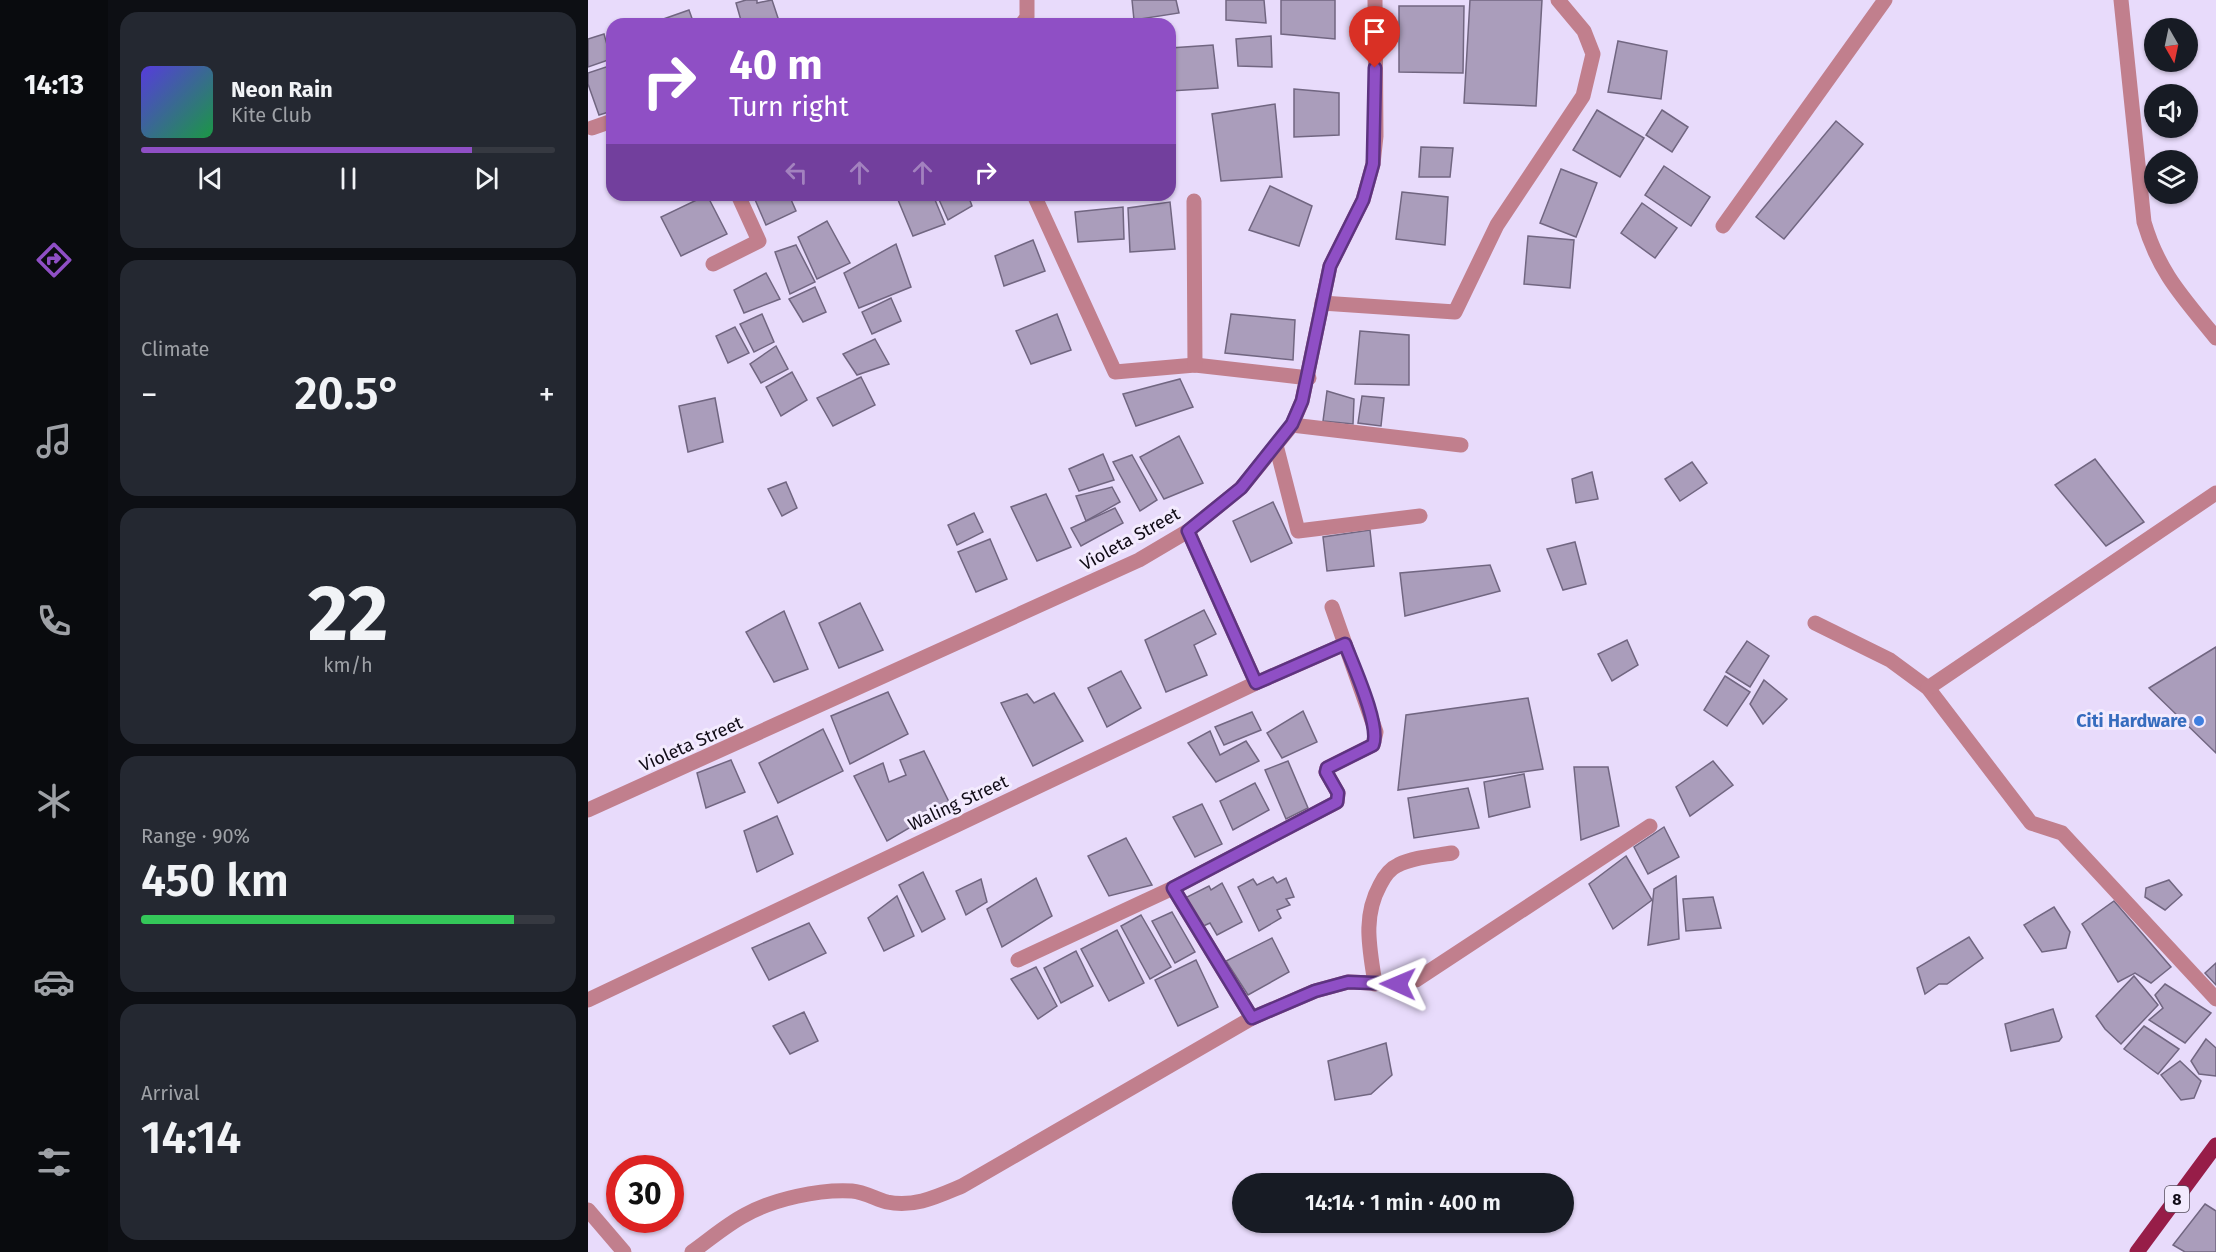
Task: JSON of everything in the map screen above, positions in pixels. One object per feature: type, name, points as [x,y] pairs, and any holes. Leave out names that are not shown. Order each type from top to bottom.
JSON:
[{"type":"main road","name":"8","points":[[2137,1252],[2216,1145]]},
{"type":"street","points":[[1026,18],[1027,0]]},
{"type":"street","name":"Violeta Street","points":[[588,810],[1139,561],[1188,531],[1241,488],[1292,424],[1309,378],[1330,266],[1363,200],[1373,164],[1376,136],[1375,0]]},
{"type":"street","points":[[1322,303],[1455,312],[1497,225],[1583,96],[1593,54],[1584,31],[1558,0]]},
{"type":"street","points":[[1723,226],[1885,0]]},
{"type":"street","points":[[2121,0],[2144,222],[2153,253],[2169,279],[2216,338]]},
{"type":"street","points":[[592,128],[606,123]]},
{"type":"street","points":[[712,264],[759,241],[741,201]]},
{"type":"street","points":[[1037,201],[1115,372],[1194,365],[1309,378]]},
{"type":"street","points":[[1194,201],[1194,365]]},
{"type":"street","points":[[1292,424],[1461,445]]},
{"type":"street","points":[[1276,446],[1298,531],[1420,516]]},
{"type":"street","points":[[1928,688],[2216,493]]},
{"type":"street","points":[[1188,531],[1256,683]]},
{"type":"street","points":[[1018,960],[1173,888],[1337,802],[1338,793],[1326,772],[1327,768],[1373,745],[1376,739],[1373,724],[1332,607]]},
{"type":"street","points":[[1815,623],[1890,660],[1928,688],[2031,823],[2062,833],[2216,999]]},
{"type":"street","name":"Waling Street","points":[[588,1000],[1256,683],[1345,644]]},
{"type":"street","points":[[692,1252],[745,1215],[770,1204],[842,1191],[854,1191],[888,1202],[908,1204],[923,1202],[962,1186],[1252,1018],[1315,991],[1348,982],[1398,984],[1416,980],[1650,826]]},
{"type":"street","points":[[1375,984],[1366,926],[1372,899],[1386,875],[1396,865],[1452,853]]},
{"type":"street","points":[[1173,888],[1252,1018]]},
{"type":"street","points":[[588,1210],[624,1252]]},
{"type":"building","points":[[746,0],[757,0],[757,3],[772,0],[778,18],[740,18],[736,3]]},
{"type":"building","points":[[1132,0],[1176,0],[1179,13],[1134,18]]},
{"type":"building","points":[[1226,0],[1264,0],[1266,23],[1226,20]]},
{"type":"building","points":[[1281,0],[1335,0],[1335,39],[1281,34]]},
{"type":"building","points":[[1470,0],[1542,0],[1536,106],[1464,103]]},
{"type":"building","points":[[1399,6],[1464,6],[1463,73],[1399,72]]},
{"type":"building","points":[[689,10],[692,18],[666,18]]},
{"type":"building","points":[[604,34],[606,61],[588,67],[588,39]]},
{"type":"building","points":[[1271,36],[1272,67],[1238,66],[1236,39]]},
{"type":"building","points":[[1618,41],[1667,51],[1661,99],[1608,92]]},
{"type":"building","points":[[1213,45],[1218,88],[1176,91],[1176,48]]},
{"type":"building","points":[[606,67],[606,113],[599,115],[588,84],[588,73]]},
{"type":"building","points":[[1294,89],[1339,93],[1339,135],[1294,137]]},
{"type":"building","points":[[1275,104],[1282,177],[1221,181],[1212,114]]},
{"type":"building","points":[[1597,110],[1644,138],[1620,177],[1573,150]]},
{"type":"building","points":[[1662,110],[1688,127],[1672,152],[1646,135]]},
{"type":"building","points":[[1836,121],[1863,144],[1784,239],[1756,217]]},
{"type":"building","points":[[1421,147],[1453,148],[1450,177],[1419,177]]},
{"type":"building","points":[[1664,166],[1710,197],[1691,226],[1645,195]]},
{"type":"building","points":[[1561,169],[1597,183],[1576,237],[1540,223]]},
{"type":"building","points":[[1270,186],[1312,206],[1299,246],[1249,230]]},
{"type":"building","points":[[1402,192],[1448,197],[1445,245],[1396,239]]},
{"type":"building","points":[[694,201],[710,201],[727,234],[681,256],[661,217]]},
{"type":"building","points":[[756,201],[792,201],[796,211],[766,225]]},
{"type":"building","points":[[898,201],[935,201],[945,224],[913,236]]},
{"type":"building","points":[[940,201],[970,201],[972,206],[948,220]]},
{"type":"building","points":[[1170,202],[1175,249],[1130,252],[1128,208]]},
{"type":"building","points":[[1642,203],[1677,228],[1655,258],[1621,233]]},
{"type":"building","points":[[1123,207],[1124,239],[1078,242],[1075,212]]},
{"type":"building","points":[[827,221],[850,263],[817,279],[798,237]]},
{"type":"building","points":[[1528,236],[1574,240],[1570,288],[1524,284]]},
{"type":"building","points":[[1033,240],[1045,271],[1004,286],[995,256]]},
{"type":"building","points":[[896,244],[911,287],[859,308],[844,273]]},
{"type":"building","points":[[796,245],[815,282],[790,294],[775,252]]},
{"type":"building","points":[[766,273],[780,299],[744,313],[734,290]]},
{"type":"building","points":[[815,287],[826,312],[803,322],[789,299]]},
{"type":"building","points":[[891,298],[901,321],[872,334],[862,312]]},
{"type":"building","points":[[762,314],[774,342],[754,352],[740,324]]},
{"type":"building","points":[[1057,314],[1071,350],[1031,364],[1016,331]]},
{"type":"building","points":[[1231,314],[1295,320],[1293,360],[1225,353]]},
{"type":"building","points":[[735,327],[749,353],[728,363],[716,336]]},
{"type":"building","points":[[1360,331],[1409,335],[1409,385],[1355,384]]},
{"type":"building","points":[[875,339],[889,364],[857,375],[843,354]]},
{"type":"building","points":[[776,346],[788,369],[761,383],[750,364]]},
{"type":"building","points":[[792,372],[807,400],[781,416],[766,387]]},
{"type":"building","points":[[861,377],[875,405],[833,426],[817,398]]},
{"type":"building","points":[[1180,379],[1193,407],[1136,426],[1123,394]]},
{"type":"building","points":[[1327,391],[1354,399],[1353,424],[1323,421]]},
{"type":"building","points":[[1362,396],[1384,398],[1381,426],[1358,423]]},
{"type":"building","points":[[715,398],[723,442],[688,452],[679,406]]},
{"type":"building","points":[[1179,436],[1203,483],[1164,499],[1140,457]]},
{"type":"building","points":[[1103,454],[1114,480],[1079,491],[1069,469]]},
{"type":"building","points":[[1132,455],[1157,500],[1140,511],[1113,462]]},
{"type":"building","points":[[2095,459],[2144,522],[2106,546],[2055,485]]},
{"type":"building","points":[[1692,462],[1707,483],[1680,501],[1665,479]]},
{"type":"building","points":[[1592,472],[1598,499],[1576,503],[1572,479]]},
{"type":"building","points":[[786,482],[797,508],[782,516],[768,489]]},
{"type":"building","points":[[1112,487],[1120,502],[1086,521],[1076,496]]},
{"type":"building","points":[[1046,494],[1071,547],[1037,561],[1011,507]]},
{"type":"building","points":[[1273,502],[1292,543],[1251,562],[1233,521]]},
{"type":"building","points":[[1115,508],[1123,523],[1081,546],[1071,528]]},
{"type":"building","points":[[974,513],[983,532],[957,545],[948,525]]},
{"type":"building","points":[[1370,530],[1374,566],[1327,571],[1323,537]]},
{"type":"building","points":[[990,539],[1007,579],[976,592],[958,552]]},
{"type":"building","points":[[1575,542],[1586,584],[1563,590],[1547,549]]},
{"type":"building","points":[[1490,565],[1500,591],[1405,616],[1400,573]]},
{"type":"building","points":[[860,603],[883,650],[839,668],[819,623]]},
{"type":"building","points":[[1204,610],[1216,634],[1194,645],[1207,675],[1166,692],[1145,640]]},
{"type":"building","points":[[784,611],[808,669],[774,682],[746,632]]},
{"type":"building","points":[[1627,640],[1638,665],[1612,681],[1598,654]]},
{"type":"building","points":[[1747,641],[1769,656],[1750,687],[1726,672]]},
{"type":"building","name":"Citi Hardware","points":[[2216,647],[2216,753],[2149,688]]},
{"type":"building","points":[[1121,671],[1141,708],[1107,727],[1088,688]]},
{"type":"building","points":[[1725,676],[1750,692],[1727,726],[1704,710]]},
{"type":"building","points":[[1764,680],[1787,699],[1763,724],[1750,704]]},
{"type":"building","points":[[888,692],[908,734],[850,764],[831,716]]},
{"type":"building","points":[[1054,693],[1083,741],[1033,766],[1001,703],[1027,694],[1034,703]]},
{"type":"building","points":[[1528,698],[1543,769],[1398,790],[1406,715]]},
{"type":"building","points":[[1303,711],[1317,742],[1282,758],[1267,733]]},
{"type":"building","points":[[1252,712],[1261,730],[1224,745],[1215,727]]},
{"type":"building","points":[[823,729],[843,771],[778,803],[759,763]]},
{"type":"building","points":[[1210,731],[1220,755],[1246,741],[1259,761],[1216,782],[1188,743]]},
{"type":"building","points":[[924,751],[950,804],[887,841],[854,776],[883,763],[889,782],[906,775],[900,760]]},
{"type":"building","points":[[731,760],[745,792],[706,808],[697,773]]},
{"type":"building","points":[[1288,761],[1308,808],[1286,819],[1265,770]]},
{"type":"building","points":[[1713,761],[1733,785],[1690,816],[1676,787]]},
{"type":"building","points":[[1574,767],[1608,767],[1619,826],[1581,840]]},
{"type":"building","points":[[1524,774],[1530,807],[1489,817],[1484,782]]},
{"type":"building","points":[[1255,783],[1269,810],[1233,830],[1220,801]]},
{"type":"building","points":[[1468,788],[1479,828],[1414,838],[1408,798]]},
{"type":"building","points":[[1202,804],[1222,844],[1195,857],[1173,817]]},
{"type":"building","points":[[777,816],[793,854],[757,872],[744,831]]},
{"type":"building","points":[[1664,827],[1679,857],[1648,874],[1634,847]]},
{"type":"building","points":[[1126,838],[1152,885],[1109,896],[1088,856]]},
{"type":"building","points":[[1626,856],[1652,900],[1613,929],[1589,884]]},
{"type":"building","points":[[923,872],[945,919],[922,932],[899,885]]},
{"type":"building","points":[[1676,876],[1679,939],[1648,945],[1654,889]]},
{"type":"building","points":[[1273,877],[1277,883],[1286,878],[1294,897],[1286,899],[1290,905],[1277,910],[1281,918],[1259,931],[1238,887],[1253,879],[1257,885]]},
{"type":"building","points":[[1036,878],[1052,916],[1002,947],[987,909]]},
{"type":"building","points":[[981,879],[987,902],[966,915],[956,891]]},
{"type":"building","points":[[2169,880],[2182,895],[2165,910],[2145,897],[2146,888]]},
{"type":"building","points":[[1222,883],[1242,922],[1217,935],[1210,923],[1199,928],[1185,898],[1209,886],[1211,890]]},
{"type":"building","points":[[897,896],[914,936],[884,951],[868,918]]},
{"type":"building","points":[[1713,897],[1721,928],[1686,931],[1683,899]]},
{"type":"building","points":[[2114,901],[2171,967],[2151,983],[2135,973],[2118,982],[2082,924]]},
{"type":"building","points":[[2054,907],[2070,932],[2066,948],[2042,952],[2024,925]]},
{"type":"building","points":[[1172,912],[1195,952],[1175,963],[1152,921]]},
{"type":"building","points":[[1141,915],[1171,967],[1150,979],[1121,926]]},
{"type":"building","points":[[809,923],[826,953],[769,980],[752,948]]},
{"type":"building","points":[[1117,930],[1144,983],[1109,1001],[1081,949]]},
{"type":"building","points":[[1969,937],[1983,958],[1947,984],[1939,984],[1925,994],[1917,968]]},
{"type":"building","points":[[1272,938],[1289,972],[1248,995],[1226,961]]},
{"type":"building","points":[[1076,951],[1093,986],[1061,1003],[1044,968]]},
{"type":"building","points":[[1196,960],[1218,1007],[1178,1026],[1155,980]]},
{"type":"building","points":[[2216,963],[2216,985],[2205,973]]},
{"type":"building","points":[[1036,967],[1057,1006],[1038,1019],[1011,979]]},
{"type":"building","points":[[2134,976],[2158,1005],[2121,1044],[2105,1029],[2096,1016]]},
{"type":"building","points":[[2165,984],[2211,1013],[2185,1043],[2149,1020],[2163,1008],[2155,995]]},
{"type":"building","points":[[2053,1009],[2062,1037],[2059,1041],[2011,1051],[2005,1024]]},
{"type":"building","points":[[804,1012],[818,1041],[790,1054],[773,1026]]},
{"type":"building","points":[[2144,1026],[2179,1049],[2158,1074],[2124,1049]]},
{"type":"building","points":[[2206,1039],[2216,1048],[2216,1076],[2199,1074],[2191,1061]]},
{"type":"building","points":[[1386,1043],[1392,1075],[1371,1094],[1335,1100],[1328,1061]]},
{"type":"building","points":[[2180,1061],[2201,1081],[2194,1098],[2181,1100],[2161,1075]]},
{"type":"building","points":[[2205,1204],[2216,1211],[2216,1252],[2185,1252],[2173,1245]]},
{"type":"place","name":"Citi Hardware","points":[[2199,721]]},
{"type":"route","points":[[1375,68],[1376,136],[1373,164],[1363,200],[1330,266],[1309,378],[1302,401],[1292,424],[1241,488],[1188,531],[1256,683],[1345,644],[1376,732],[1376,739],[1373,745],[1327,768],[1326,772],[1338,793],[1337,802],[1173,888],[1252,1018],[1315,991],[1348,982],[1398,984]]}]
